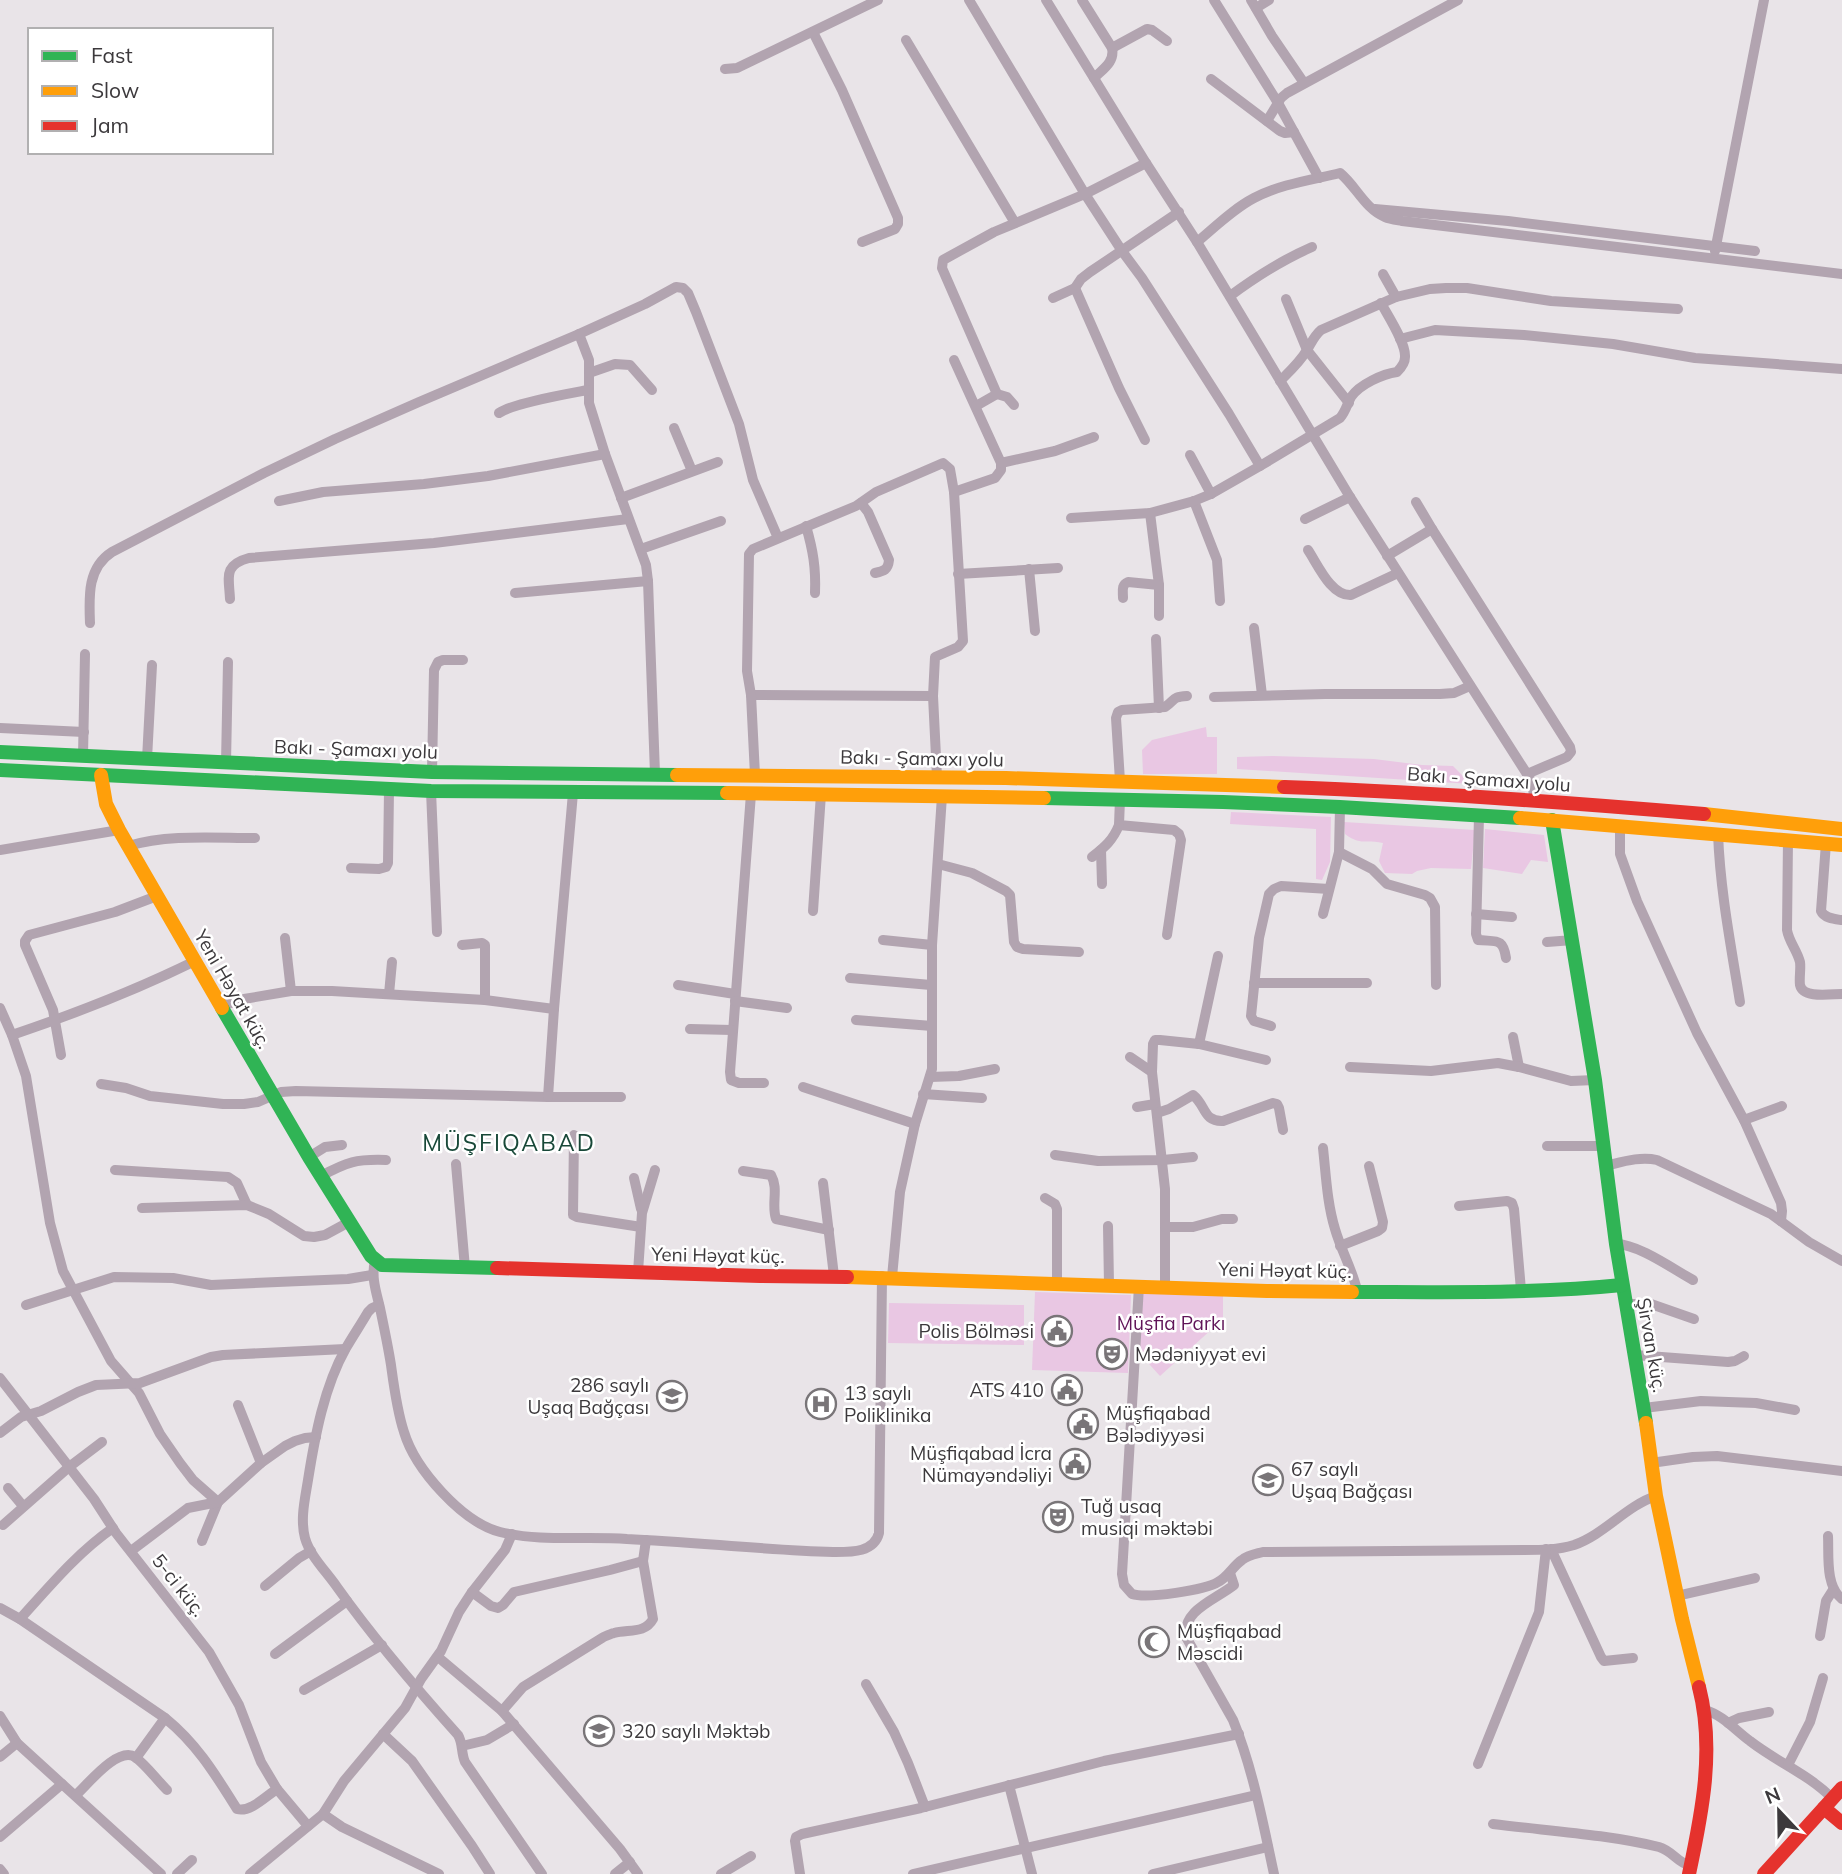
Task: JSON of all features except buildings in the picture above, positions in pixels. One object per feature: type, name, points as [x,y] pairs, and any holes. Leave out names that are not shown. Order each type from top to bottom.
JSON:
[{"type":"main road","name":"Bakı - Şamaxı yolu","points":[[0,752],[432,772],[937,777],[1340,789],[1715,815],[1842,829]]},
{"type":"main road","name":"Bakı - Şamaxı yolu","points":[[0,770],[389,790],[1120,799],[1340,807],[1620,825],[1842,845]]},
{"type":"main road","name":"Yeni Həyat küç.","points":[[102,775],[106,804],[119,830],[374,1268],[382,1265],[887,1276],[1267,1291],[1430,1292],[1591,1289],[1622,1285]]},
{"type":"main road","name":"Şirvan küç.","points":[[1552,820],[1595,1080],[1622,1285],[1644,1408],[1656,1496],[1676,1596],[1705,1710],[1705,1781],[1690,1870]]},
{"type":"main road","points":[[1764,1874],[1832,1798],[1842,1823]]},
{"type":"street","points":[[725,69],[737,68],[877,0]]},
{"type":"street","points":[[969,0],[1085,194],[1142,278],[1260,466]]},
{"type":"street","points":[[1046,0],[1179,212],[1350,497],[1527,774],[1533,784],[1534,801]]},
{"type":"street","points":[[1082,0],[1112,48],[1111,62],[1094,78]]},
{"type":"street","points":[[1214,0],[1278,103],[1319,178]]},
{"type":"street","points":[[1269,0],[1254,4],[1304,83]]},
{"type":"street","points":[[1267,121],[1287,93],[1458,0]]},
{"type":"street","points":[[1713,258],[1764,0]]},
{"type":"street","points":[[1112,48],[1147,29],[1167,41]]},
{"type":"street","points":[[813,32],[842,90],[898,218],[895,229],[862,242]]},
{"type":"street","points":[[906,40],[1015,223]]},
{"type":"street","points":[[1211,79],[1280,131],[1294,132]]},
{"type":"street","points":[[998,394],[942,268],[943,260],[975,241],[1085,194],[1146,163]]},
{"type":"street","points":[[1197,242],[1254,198],[1276,188],[1340,173],[1371,208],[1385,217],[1402,221],[1842,274]]},
{"type":"street","points":[[1371,208],[1508,221],[1755,251]]},
{"type":"street","points":[[1053,298],[1075,288],[1090,272],[1179,212]]},
{"type":"street","points":[[1230,296],[1260,274],[1312,247]]},
{"type":"street","points":[[1383,274],[1396,297]]},
{"type":"street","points":[[90,623],[91,582],[97,567],[112,552],[335,439],[579,334],[676,287],[683,288],[688,293],[696,312],[739,424],[752,480],[778,538]]},
{"type":"street","points":[[1075,288],[1145,440]]},
{"type":"street","points":[[1280,381],[1295,366],[1314,336],[1321,330],[1396,297],[1430,289],[1467,288],[1551,301],[1678,309]]},
{"type":"street","points":[[1286,299],[1307,350],[1349,402]]},
{"type":"street","points":[[1071,518],[1150,513],[1194,501],[1211,494],[1340,418],[1352,396],[1360,388],[1398,372],[1403,366],[1406,355],[1381,303]]},
{"type":"street","points":[[1400,339],[1436,330],[1511,335],[1613,344],[1695,358],[1842,369]]},
{"type":"street","points":[[579,334],[589,360],[589,403],[628,519],[641,549],[648,581],[655,774]]},
{"type":"street","points":[[954,360],[1002,463],[1002,470],[995,478],[954,492]]},
{"type":"street","points":[[589,373],[615,364],[630,365],[652,390]]},
{"type":"street","points":[[499,413],[588,390]]},
{"type":"street","points":[[976,406],[998,394],[1007,397],[1014,405]]},
{"type":"street","points":[[674,428],[692,471]]},
{"type":"street","points":[[1002,463],[1055,451],[1094,437]]},
{"type":"street","points":[[279,501],[323,492],[488,476],[605,454]]},
{"type":"street","points":[[1190,455],[1211,494]]},
{"type":"street","points":[[621,498],[718,461]]},
{"type":"street","points":[[755,775],[751,695],[747,671],[749,554],[753,549],[861,503],[876,492],[943,463],[950,469],[954,492],[963,641],[958,647],[935,657],[933,696],[937,777]]},
{"type":"street","points":[[1305,519],[1350,497]]},
{"type":"street","points":[[1194,501],[1217,561],[1220,601]]},
{"type":"street","points":[[1416,502],[1570,747],[1571,752],[1567,757],[1527,774]]},
{"type":"street","points":[[861,503],[868,512],[889,559],[888,567],[875,573]]},
{"type":"street","points":[[1150,513],[1159,585],[1159,616]]},
{"type":"street","points":[[230,599],[231,566],[248,558],[434,543],[628,519]]},
{"type":"street","points":[[641,549],[721,521]]},
{"type":"street","points":[[806,527],[816,569],[815,593]]},
{"type":"street","points":[[1387,556],[1432,529]]},
{"type":"street","points":[[1308,550],[1334,589],[1346,595],[1398,573]]},
{"type":"street","points":[[958,574],[1058,568]]},
{"type":"street","points":[[1029,569],[1035,631]]},
{"type":"street","points":[[515,593],[648,581]]},
{"type":"street","points":[[1123,598],[1123,586],[1128,582],[1159,585]]},
{"type":"street","points":[[1254,628],[1262,695]]},
{"type":"street","points":[[1156,639],[1158,708]]},
{"type":"street","points":[[83,756],[85,654]]},
{"type":"street","points":[[432,772],[434,670],[438,662],[443,660],[463,660]]},
{"type":"street","points":[[226,763],[228,662]]},
{"type":"street","points":[[147,759],[152,665]]},
{"type":"street","points":[[1214,697],[1440,694],[1454,693],[1470,686]]},
{"type":"street","points":[[751,695],[933,696]]},
{"type":"street","points":[[1120,781],[1116,718],[1118,712],[1165,708],[1172,699],[1187,696]]},
{"type":"street","points":[[0,728],[84,732]]},
{"type":"street","points":[[351,868],[379,869],[386,867],[388,863],[389,790]]},
{"type":"street","points":[[431,791],[437,932]]},
{"type":"street","points":[[548,1097],[573,793]]},
{"type":"street","points":[[751,794],[730,1072],[732,1080],[739,1083],[764,1083]]},
{"type":"street","points":[[813,911],[821,794]]},
{"type":"street","points":[[26,1305],[122,1276],[173,1278],[211,1285],[348,1279],[374,1268],[403,1430],[416,1459],[439,1488],[467,1517],[479,1525],[512,1534],[833,1552],[865,1549],[877,1541],[879,1533],[887,1276],[915,1124],[933,1060],[932,945],[942,796]]},
{"type":"street","points":[[1092,857],[1114,837],[1119,825],[1120,799]]},
{"type":"street","points":[[1323,914],[1339,852],[1340,807]]},
{"type":"street","points":[[1479,816],[1476,934],[1478,940],[1504,946],[1506,958]]},
{"type":"street","points":[[1119,825],[1174,830],[1179,834],[1181,840],[1167,935]]},
{"type":"street","points":[[1620,825],[1620,854],[1637,901],[1697,1033],[1744,1120],[1781,1203],[1781,1221]]},
{"type":"street","points":[[0,850],[119,830]]},
{"type":"street","points":[[1718,833],[1727,921],[1740,1002]]},
{"type":"street","points":[[128,846],[191,838],[255,838]]},
{"type":"street","points":[[1788,839],[1787,930],[1800,963],[1800,988],[1810,994],[1842,994]]},
{"type":"street","points":[[1826,843],[1821,911],[1827,917],[1841,920]]},
{"type":"street","points":[[1101,850],[1102,884]]},
{"type":"street","points":[[1339,852],[1372,869],[1387,884],[1430,898],[1435,907],[1436,985]]},
{"type":"street","points":[[938,863],[972,873],[1010,895],[1014,942],[1017,947],[1079,952]]},
{"type":"street","points":[[1271,1026],[1254,1021],[1251,1016],[1259,938],[1269,894],[1281,886],[1329,889]]},
{"type":"street","points":[[61,1055],[53,1010],[25,940],[29,936],[115,912],[157,896]]},
{"type":"street","points":[[1476,914],[1512,916]]},
{"type":"street","points":[[285,938],[291,991]]},
{"type":"street","points":[[883,940],[932,945]]},
{"type":"street","points":[[1547,942],[1573,940]]},
{"type":"street","points":[[462,945],[485,945],[485,1000]]},
{"type":"street","points":[[1199,1044],[1218,956]]},
{"type":"street","points":[[12,1035],[164,976],[195,961]]},
{"type":"street","points":[[389,994],[392,962]]},
{"type":"street","points":[[850,978],[931,985]]},
{"type":"street","points":[[1254,983],[1367,983]]},
{"type":"street","points":[[678,985],[787,1008]]},
{"type":"street","points":[[221,1006],[291,991],[485,1000],[554,1009]]},
{"type":"street","points":[[0,1009],[26,1076],[50,1223],[59,1260],[111,1362],[139,1393],[160,1434],[180,1463],[193,1480],[218,1502]]},
{"type":"street","points":[[856,1020],[932,1026]]},
{"type":"street","points":[[690,1029],[732,1030]]},
{"type":"street","points":[[1513,1037],[1519,1066]]},
{"type":"street","points":[[1165,1287],[1163,1160],[1152,1072],[1153,1044],[1155,1040],[1199,1044],[1266,1060]]},
{"type":"street","points":[[1130,1057],[1152,1072]]},
{"type":"street","points":[[1350,1067],[1431,1071],[1498,1063],[1519,1066],[1571,1081],[1595,1080]]},
{"type":"street","points":[[930,1077],[959,1076],[995,1069]]},
{"type":"street","points":[[101,1084],[150,1096],[223,1104],[258,1102],[273,1095],[296,1091],[621,1097]]},
{"type":"street","points":[[803,1087],[915,1124]]},
{"type":"street","points":[[923,1094],[982,1098]]},
{"type":"street","points":[[1137,1107],[1169,1109],[1193,1096],[1198,1098],[1210,1119],[1223,1121],[1273,1103],[1279,1108],[1283,1130]]},
{"type":"street","points":[[1744,1120],[1782,1106]]},
{"type":"street","points":[[573,1135],[573,1214],[641,1227]]},
{"type":"street","points":[[309,1157],[325,1147],[342,1145]]},
{"type":"street","points":[[1547,1146],[1602,1146]]},
{"type":"street","points":[[1323,1148],[1327,1193],[1335,1229],[1357,1290]]},
{"type":"street","points":[[1055,1155],[1098,1161],[1193,1157]]},
{"type":"street","points":[[321,1176],[361,1159],[386,1160]]},
{"type":"street","points":[[1605,1166],[1639,1159],[1657,1160],[1781,1221],[1809,1242],[1842,1261]]},
{"type":"street","points":[[456,1164],[466,1268]]},
{"type":"street","points":[[1340,1245],[1382,1228],[1383,1222],[1369,1166]]},
{"type":"street","points":[[115,1170],[228,1177],[237,1183],[247,1205]]},
{"type":"street","points":[[638,1272],[642,1213],[655,1170]]},
{"type":"street","points":[[743,1171],[771,1175],[775,1182],[773,1213],[776,1219],[829,1230]]},
{"type":"street","points":[[634,1178],[642,1213]]},
{"type":"street","points":[[824,1182],[834,1276]]},
{"type":"street","points":[[1045,1198],[1055,1204],[1057,1209],[1058,1283]]},
{"type":"street","points":[[1459,1206],[1512,1203],[1521,1290]]},
{"type":"street","points":[[142,1208],[247,1205],[269,1214],[304,1236],[314,1237],[325,1235],[349,1222]]},
{"type":"street","points":[[1165,1227],[1193,1227],[1222,1219],[1233,1219]]},
{"type":"street","points":[[1108,1226],[1110,1285]]},
{"type":"street","points":[[1616,1244],[1625,1244],[1638,1250],[1693,1280]]},
{"type":"street","points":[[1139,1286],[1122,1574],[1124,1585],[1132,1594],[1145,1596],[1203,1588],[1221,1581],[1250,1555],[1270,1551],[1549,1549],[1575,1544],[1588,1538],[1639,1504],[1656,1496]]},
{"type":"street","points":[[1625,1304],[1651,1304],[1694,1319]]},
{"type":"street","points":[[379,1305],[372,1308],[345,1349],[330,1388],[316,1437],[303,1513],[305,1539],[311,1551],[382,1646],[415,1688],[458,1735],[465,1762],[542,1874]]},
{"type":"street","points":[[0,1433],[21,1417],[41,1411],[96,1385],[131,1384],[152,1380],[176,1369],[223,1355],[345,1349]]},
{"type":"street","points":[[1634,1355],[1728,1362],[1744,1356]]},
{"type":"street","name":"5-ci küç.","points":[[0,1378],[209,1652],[239,1706],[261,1762],[277,1789],[308,1826]]},
{"type":"street","points":[[1644,1408],[1701,1401],[1756,1403],[1795,1409]]},
{"type":"street","points":[[238,1405],[261,1462]]},
{"type":"street","points":[[202,1541],[218,1502],[261,1462],[295,1441],[316,1437]]},
{"type":"street","points":[[3,1525],[102,1442]]},
{"type":"street","points":[[1651,1463],[1717,1456],[1842,1471]]},
{"type":"street","points":[[8,1488],[23,1506]]},
{"type":"street","points":[[131,1551],[188,1508],[218,1502]]},
{"type":"street","points":[[20,1619],[72,1562],[113,1528]]},
{"type":"street","points":[[255,1873],[323,1814],[344,1781],[405,1708],[415,1688],[438,1657],[453,1622],[472,1592],[505,1550],[512,1534]]},
{"type":"street","points":[[1828,1536],[1830,1581],[1833,1590],[1842,1598]]},
{"type":"street","points":[[502,1711],[523,1687],[602,1638],[649,1625],[653,1619],[643,1561],[646,1540]]},
{"type":"street","points":[[1549,1549],[1604,1661],[1633,1658]]},
{"type":"street","points":[[1478,1763],[1538,1612],[1549,1549]]},
{"type":"street","points":[[265,1586],[311,1551]]},
{"type":"street","points":[[472,1592],[498,1608],[514,1592],[643,1561]]},
{"type":"street","points":[[1230,1573],[1234,1586],[1193,1612],[1185,1628],[1186,1637],[1239,1734],[1274,1874]]},
{"type":"street","points":[[1676,1596],[1755,1578]]},
{"type":"street","points":[[1820,1636],[1826,1601],[1833,1590]]},
{"type":"street","points":[[275,1654],[347,1601]]},
{"type":"street","points":[[0,1625],[4,1611],[20,1619],[165,1718],[183,1732],[204,1757],[237,1809],[247,1810],[277,1789]]},
{"type":"street","points":[[304,1690],[382,1646]]},
{"type":"street","points":[[438,1657],[514,1724],[638,1874]]},
{"type":"street","points":[[1788,1765],[1810,1722],[1823,1678]]},
{"type":"street","points":[[866,1684],[894,1732],[925,1807]]},
{"type":"street","points":[[1705,1710],[1713,1712],[1750,1741],[1810,1779],[1832,1798]]},
{"type":"street","points":[[1728,1723],[1769,1712]]},
{"type":"street","points":[[0,1716],[18,1743],[161,1874]]},
{"type":"street","points":[[136,1758],[165,1718]]},
{"type":"street","points":[[462,1746],[487,1740],[514,1724]]},
{"type":"street","points":[[383,1734],[412,1761],[490,1874]]},
{"type":"street","points":[[800,1874],[794,1841],[802,1834],[925,1807],[1104,1761],[1239,1734]]},
{"type":"street","points":[[0,1757],[18,1743]]},
{"type":"street","points":[[76,1796],[114,1759],[122,1755],[136,1758],[167,1790]]},
{"type":"street","points":[[0,1837],[62,1784]]},
{"type":"street","points":[[1009,1785],[1032,1874]]},
{"type":"street","points":[[913,1874],[1256,1795]]},
{"type":"street","points":[[323,1814],[342,1827],[439,1874]]},
{"type":"street","points":[[1493,1824],[1658,1847],[1672,1853],[1690,1870]]},
{"type":"street","points":[[1153,1874],[1268,1847]]},
{"type":"street","points":[[721,1874],[751,1856]]},
{"type":"street","points":[[177,1874],[192,1860]]},
{"type":"street","points":[[615,1874],[630,1862]]},
{"type":"street","points":[[0,1869],[4,1874]]},
{"type":"green space","points":[[1206,727],[1207,737],[1217,737],[1217,774],[1143,774],[1142,750],[1152,740]]},
{"type":"green space","points":[[1237,757],[1374,759],[1453,766],[1471,784],[1237,769]]},
{"type":"green space","points":[[1231,812],[1331,817],[1330,862],[1322,880],[1316,879],[1316,829],[1230,824]]},
{"type":"green space","points":[[1344,822],[1475,830],[1471,869],[1431,868],[1412,874],[1385,873],[1379,861],[1383,843],[1350,838],[1345,834]]},
{"type":"green space","points":[[1485,829],[1544,835],[1548,862],[1531,860],[1522,874],[1483,868]]},
{"type":"green space","points":[[1035,1292],[1131,1295],[1128,1373],[1032,1370]]},
{"type":"green space","name":"Müşfia Parkı","points":[[1141,1292],[1223,1294],[1223,1319],[1160,1376],[1140,1354]]},
{"type":"green space","points":[[889,1303],[1024,1305],[1024,1345],[888,1343]]},
{"type":"traffic: fast","points":[[0,752],[432,772],[677,775]]},
{"type":"traffic: fast","points":[[0,770],[431,791],[727,793]]},
{"type":"traffic: fast","points":[[1044,798],[1223,802],[1520,818]]},
{"type":"traffic: fast","points":[[1552,820],[1595,1080],[1616,1244],[1646,1423]]},
{"type":"traffic: fast","points":[[222,1008],[309,1157],[371,1256],[382,1265],[497,1268]]},
{"type":"traffic: fast","points":[[1352,1292],[1521,1291],[1622,1285]]},
{"type":"traffic: slow","points":[[101,775],[106,804],[119,830],[222,1008]]},
{"type":"traffic: slow","points":[[677,775],[1006,778],[1284,787]]},
{"type":"traffic: slow","points":[[727,793],[1044,798]]},
{"type":"traffic: slow","points":[[1704,814],[1842,829]]},
{"type":"traffic: slow","points":[[1520,818],[1842,845]]},
{"type":"traffic: slow","points":[[847,1277],[1352,1292]]},
{"type":"traffic: slow","points":[[1646,1423],[1656,1496],[1699,1687]]},
{"type":"traffic: jam","points":[[1284,787],[1494,798],[1704,814]]},
{"type":"traffic: jam","points":[[497,1268],[847,1277]]},
{"type":"traffic: jam","points":[[1689,1874],[1705,1781],[1706,1734],[1699,1687]]},
{"type":"traffic: jam","points":[[1764,1874],[1842,1788]]},
{"type":"traffic: jam","points":[[1824,1808],[1842,1823]]},
{"type":"place","name":"Polis Bölməsi","points":[[1057,1331]]},
{"type":"place","name":"Mədəniyyət evi","points":[[1112,1354]]},
{"type":"place","name":"ATS 410","points":[[1067,1390]]},
{"type":"place","name":"286 saylı Uşaq Bağçası","points":[[672,1396]]},
{"type":"place","name":"13 saylı Poliklinika","points":[[821,1404]]},
{"type":"place","name":"Müşfiqabad Bələdiyyəsi","points":[[1083,1424]]},
{"type":"place","name":"Müşfiqabad İcra Nümayəndəliyi","points":[[1075,1464]]},
{"type":"place","name":"67 saylı Uşaq Bağçası","points":[[1268,1480]]},
{"type":"place","name":"Tuğ usaq musiqi məktəbi","points":[[1058,1517]]},
{"type":"place","name":"Müşfiqabad Məscidi","points":[[1154,1642]]},
{"type":"place","name":"320 saylı Məktəb","points":[[599,1731]]},
{"type":"district","name":"MÜŞFIQABAD","points":[[509,1143]]}]
